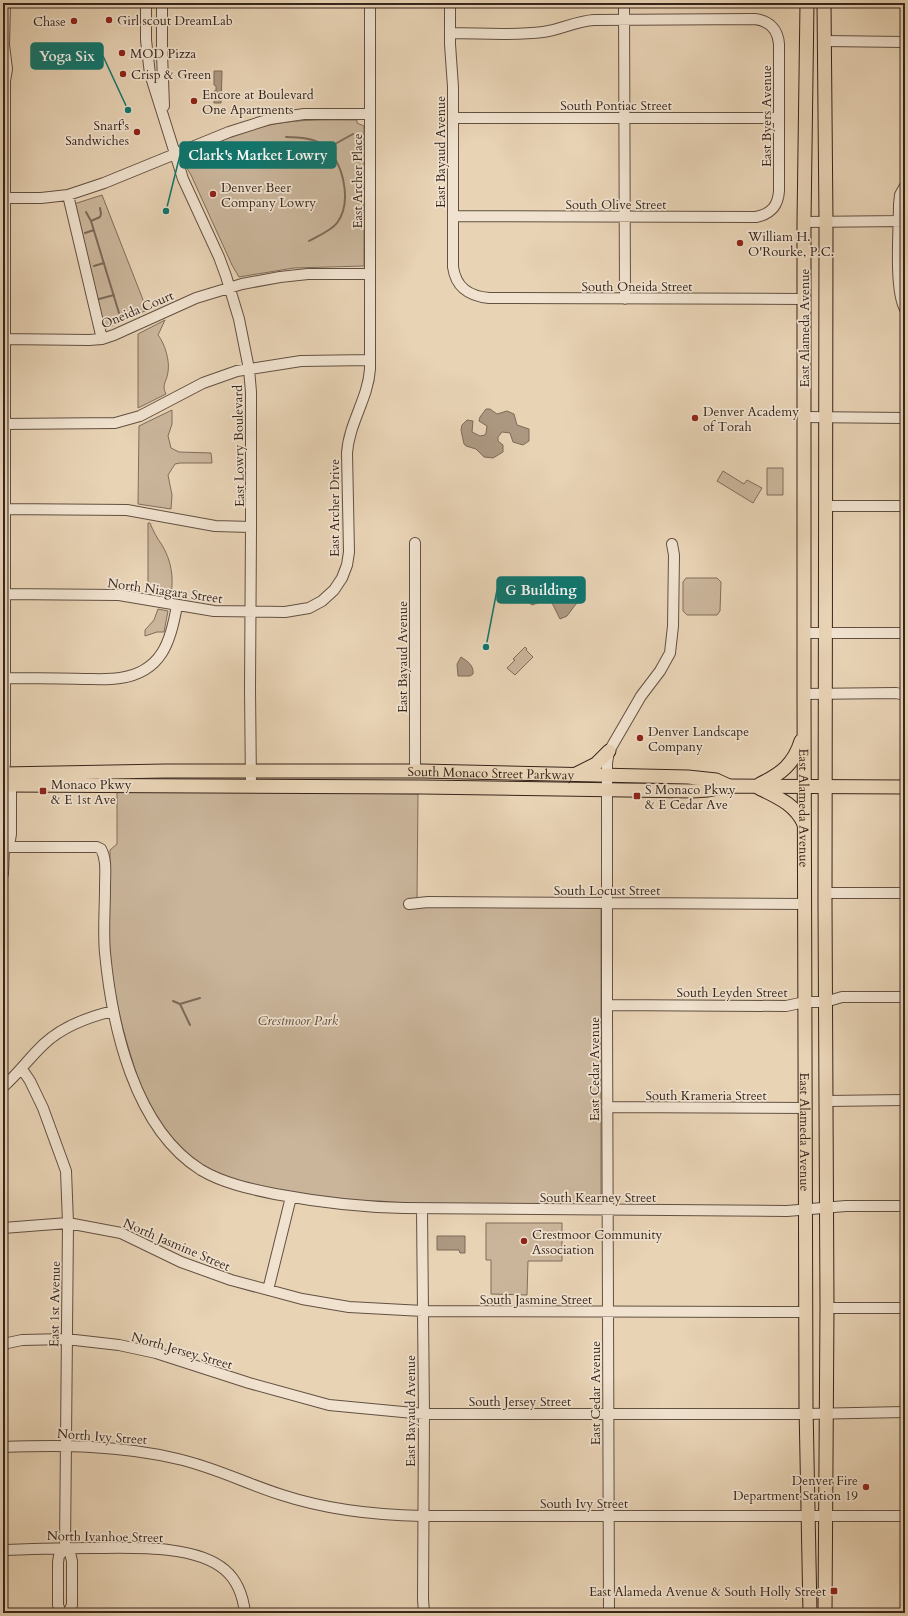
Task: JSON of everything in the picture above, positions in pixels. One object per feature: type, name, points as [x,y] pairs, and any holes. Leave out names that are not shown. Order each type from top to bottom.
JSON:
[{"type":"main road","name":"East Alameda Avenue","points":[[807,3],[804,222],[804,824],[806,1208],[805,1312],[810,1613]]},
{"type":"main road","name":"East Alameda Avenue","points":[[824,3],[826,222],[825,893],[827,1308],[825,1613]]},
{"type":"main road","points":[[755,786],[775,777],[789,766],[796,755],[804,730]]},
{"type":"main road","points":[[575,774],[596,764],[609,751]]},
{"type":"main road","name":"South Monaco Street Parkway","points":[[5,779],[251,771],[472,772],[704,778],[716,780],[729,786]]},
{"type":"main road","points":[[357,786],[379,780],[403,780],[415,772]]},
{"type":"main road","points":[[422,787],[424,780],[431,778],[453,779],[472,772]]},
{"type":"main road","name":"South Monaco Street Parkway","points":[[5,779],[251,786],[357,786],[692,791],[729,786],[905,787]]},
{"type":"main road","points":[[755,786],[789,804],[800,815],[804,824]]},
{"type":"street","points":[[3,874],[3,846],[9,842],[11,837],[11,792],[5,779],[4,678],[4,80],[7,70],[4,48],[5,3]]},
{"type":"street","name":"East Lowry Boulevard","points":[[146,3],[146,40],[149,70],[174,154],[189,194],[221,262],[230,287],[239,319],[249,369],[251,397],[251,786]]},
{"type":"street","name":"East Lowry Boulevard","points":[[162,3],[162,60],[165,122]]},
{"type":"street","name":"East Archer Place","points":[[370,3],[370,360]]},
{"type":"street","name":"East Bayaud Avenue","points":[[450,3],[453,81],[453,267],[455,277],[461,287],[472,294]]},
{"type":"street","points":[[624,3],[624,299]]},
{"type":"street","name":"East Byers Avenue","points":[[624,20],[755,19],[764,21],[772,26],[777,32],[779,44],[779,191],[775,207]]},
{"type":"street","points":[[450,33],[534,33],[556,29],[588,20],[624,20]]},
{"type":"street","points":[[824,41],[905,42]]},
{"type":"street","points":[[4,198],[41,198],[68,195],[92,187],[229,132],[274,118],[304,114],[370,114]]},
{"type":"street","name":"South Pontiac Street","points":[[453,118],[779,118]]},
{"type":"street","points":[[905,186],[899,198],[902,221],[899,293],[905,309]]},
{"type":"street","points":[[68,195],[102,339]]},
{"type":"street","name":"South Olive Street","points":[[453,216],[756,217],[768,213],[775,207]]},
{"type":"street","points":[[804,222],[902,221]]},
{"type":"street","name":"Oneida Court","points":[[4,339],[102,339],[196,298],[230,287],[290,276],[314,274],[370,274]]},
{"type":"street","name":"South Oneida Street","points":[[472,294],[489,298],[804,299]]},
{"type":"street","points":[[4,424],[101,424],[122,422],[140,416],[208,381],[232,373],[301,361],[370,360]]},
{"type":"street","name":"East Archer Drive","points":[[251,612],[285,612],[309,608],[322,601],[334,590],[342,578],[347,565],[348,552],[349,439],[367,388],[370,360]]},
{"type":"street","points":[[804,417],[905,418]]},
{"type":"street","points":[[826,506],[905,506]]},
{"type":"street","points":[[4,509],[120,510],[215,526],[251,527]]},
{"type":"street","name":"East Bayaud Avenue","points":[[415,543],[415,772]]},
{"type":"street","name":"East Cedar Avenue","points":[[609,1613],[606,903],[607,775],[609,751],[641,696],[660,672],[670,654],[673,626],[674,555],[672,544]]},
{"type":"street","name":"North Niagara Street","points":[[4,594],[119,594],[214,611],[251,612]]},
{"type":"street","points":[[4,678],[112,679],[132,675],[150,666],[162,653],[171,637],[177,605]]},
{"type":"street","points":[[804,633],[905,633]]},
{"type":"street","points":[[804,694],[896,693],[905,695]]},
{"type":"street","name":"South Kearney Street","points":[[3,846],[97,847],[103,853],[105,861],[105,950],[113,1011],[127,1063],[146,1107],[158,1128],[170,1142],[200,1169],[217,1178],[291,1197],[345,1205],[422,1209],[787,1211],[826,1207],[905,1206]]},
{"type":"street","points":[[825,893],[905,893]]},
{"type":"street","name":"South Locust Street","points":[[409,904],[426,902],[805,904]]},
{"type":"street","name":"South Leyden Street","points":[[607,1005],[786,1006],[805,1002],[826,1002],[842,997],[905,997]]},
{"type":"street","points":[[3,1087],[22,1069],[44,1043],[58,1033],[80,1021],[113,1011]]},
{"type":"street","name":"East 1st Avenue","points":[[22,1069],[30,1081],[43,1108],[66,1171],[68,1223],[65,1548],[59,1556],[58,1562],[58,1605],[61,1613]]},
{"type":"street","points":[[826,1101],[905,1100]]},
{"type":"street","name":"South Krameria Street","points":[[607,1107],[805,1108]]},
{"type":"street","points":[[268,1290],[291,1197]]},
{"type":"street","name":"East Bayaud Avenue","points":[[422,1209],[424,1414],[422,1516],[424,1613]]},
{"type":"street","name":"North Jasmine Street","points":[[3,1228],[68,1223],[121,1232],[181,1262],[231,1280],[268,1290]]},
{"type":"street","name":"South Jasmine Street","points":[[268,1290],[302,1299],[349,1307],[423,1311],[805,1312]]},
{"type":"street","points":[[827,1308],[905,1308]]},
{"type":"street","name":"North Jersey Street","points":[[3,1344],[22,1340],[66,1339],[119,1345],[156,1353],[258,1386]]},
{"type":"street","name":"South Jersey Street","points":[[258,1386],[329,1405],[424,1414],[806,1414],[905,1412]]},
{"type":"street","name":"North Ivy Street","points":[[3,1447],[65,1446],[115,1448],[167,1456],[216,1470],[266,1489]]},
{"type":"street","name":"South Ivy Street","points":[[266,1489],[304,1502],[370,1514],[422,1516],[905,1516]]},
{"type":"street","name":"East 1st Avenue","points":[[65,1548],[70,1553],[72,1561],[72,1605],[68,1613]]},
{"type":"street","name":"North Ivanhoe Street","points":[[3,1550],[152,1548],[181,1552],[203,1558],[223,1568],[233,1578],[241,1592],[245,1613]]},
{"type":"green space","points":[[357,120],[357,123],[364,126],[364,266],[294,268],[239,277],[185,165],[190,162],[188,155],[241,133],[274,124],[284,122]]},
{"type":"green space","points":[[102,195],[147,310],[103,330],[74,204]]},
{"type":"green space","points":[[165,320],[158,335],[165,348],[168,358],[168,372],[164,385],[166,394],[138,408],[138,334]]},
{"type":"green space","points":[[172,410],[172,424],[168,436],[171,448],[179,452],[211,453],[212,463],[175,464],[168,475],[172,495],[171,509],[138,504],[139,426]]},
{"type":"green space","points":[[767,468],[783,468],[783,495],[767,495]]},
{"type":"green space","points":[[723,471],[744,484],[747,480],[762,488],[753,503],[717,481]]},
{"type":"green space","points":[[148,523],[150,523],[170,563],[172,575],[171,594],[148,590]]},
{"type":"green space","points":[[686,578],[717,578],[721,582],[720,611],[717,615],[687,615],[683,611],[683,582]]},
{"type":"green space","points":[[158,609],[168,611],[164,632],[157,632],[145,636],[145,630],[154,620]]},
{"type":"green space","points":[[525,647],[533,657],[515,675],[507,668],[515,660],[513,659]]},
{"type":"green space","name":"Crestmoor Park","points":[[117,790],[418,794],[417,899],[601,900],[601,1203],[597,1205],[422,1205],[353,1201],[318,1197],[268,1188],[232,1179],[212,1170],[188,1154],[168,1134],[153,1111],[144,1093],[126,1041],[116,995],[111,963],[109,922],[110,850],[117,844]]},
{"type":"green space","name":"Crestmoor Community Association","points":[[486,1223],[562,1223],[562,1261],[528,1261],[527,1295],[491,1294],[491,1260],[486,1260]]},
{"type":"shaded area","points":[[214,71],[222,71],[221,103],[214,103],[214,91],[216,91],[216,86],[214,85]]},
{"type":"shaded area","points":[[486,409],[490,409],[497,414],[507,411],[514,414],[517,425],[529,429],[529,441],[523,445],[513,442],[510,433],[502,432],[498,437],[498,441],[503,445],[503,452],[493,458],[484,457],[476,449],[466,446],[464,444],[461,430],[462,425],[467,420],[473,421],[472,432],[480,436],[485,435],[487,426],[479,421]]},
{"type":"shaded area","points":[[549,581],[567,586],[584,588],[585,594],[582,601],[576,604],[567,616],[560,619],[552,603],[546,600],[532,605],[527,601],[529,593],[534,586]]},
{"type":"shaded area","points":[[461,657],[470,664],[472,668],[473,674],[470,676],[458,676],[457,664]]},
{"type":"shaded area","points":[[437,1236],[465,1236],[465,1253],[460,1253],[459,1250],[437,1250]]},
{"type":"waterway","points":[[323,144],[335,144],[353,134]]},
{"type":"waterway","points":[[286,137],[309,139],[322,144],[335,160],[343,181],[345,192],[344,203],[342,214],[337,223],[335,226],[309,241]]},
{"type":"waterway","points":[[91,221],[100,217],[100,208]]},
{"type":"waterway","points":[[86,212],[91,221],[119,313]]},
{"type":"waterway","points":[[85,233],[94,230]]},
{"type":"waterway","points":[[94,266],[104,263]]},
{"type":"waterway","points":[[99,299],[114,295]]},
{"type":"waterway","points":[[173,1001],[180,1004],[200,998]]},
{"type":"waterway","points":[[180,1004],[190,1025]]},
{"type":"place","name":"Girl scout DreamLab","points":[[109,20]]},
{"type":"place","name":"Chase","points":[[74,21]]},
{"type":"place","name":"MOD Pizza","points":[[122,53]]},
{"type":"place","name":"Crisp & Green","points":[[123,74]]},
{"type":"place","name":"Encore at Boulevard One Apartments","points":[[194,101]]},
{"type":"place","name":"Yoga Six","points":[[128,110]]},
{"type":"place","name":"Snarf's Sandwiches","points":[[137,132]]},
{"type":"place","name":"Denver Beer Company Lowry","points":[[213,194]]},
{"type":"place","name":"Clark's Market Lowry","points":[[166,211]]},
{"type":"place","name":"William H. O'Rourke, P.C.","points":[[740,243]]},
{"type":"place","name":"Denver Academy of Torah","points":[[695,418]]},
{"type":"place","name":"G Building","points":[[486,647]]},
{"type":"place","name":"Denver Landscape Company","points":[[640,738]]},
{"type":"place","name":"Monaco Pkwy & E 1st Ave","points":[[43,791]]},
{"type":"place","name":"S Monaco Pkwy & E Cedar Ave","points":[[637,796]]},
{"type":"place","name":"Crestmoor Community Association","points":[[524,1241]]},
{"type":"place","name":"Denver Fire Department Station 19","points":[[866,1487]]},
{"type":"place","name":"East Alameda Avenue & South Holly Street","points":[[834,1591]]}]
